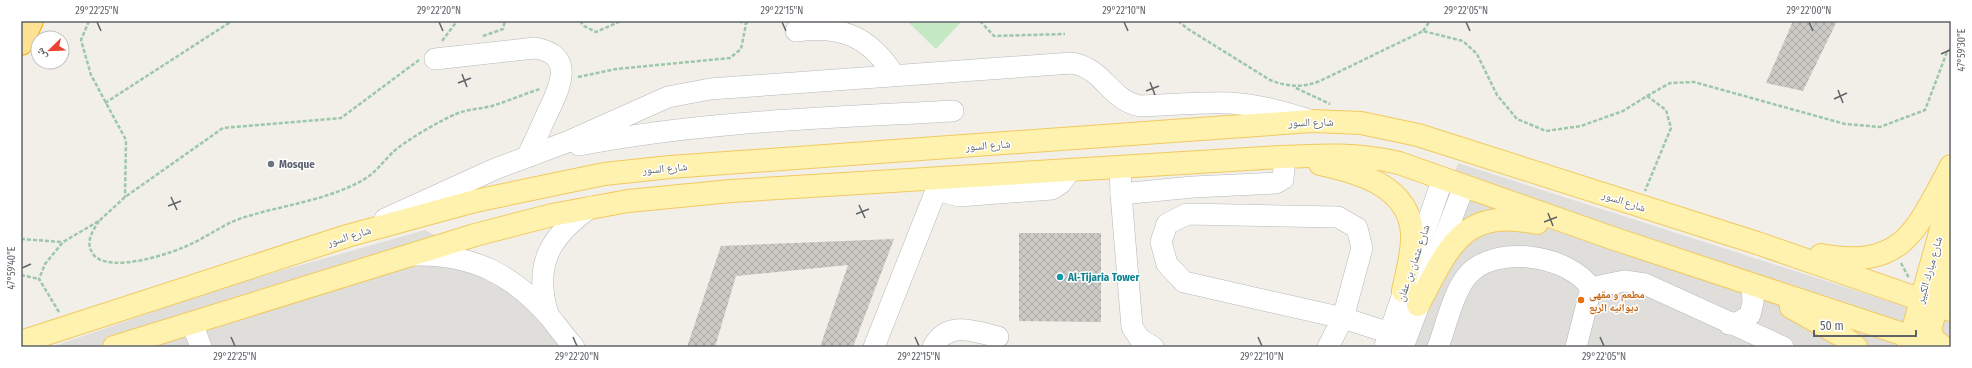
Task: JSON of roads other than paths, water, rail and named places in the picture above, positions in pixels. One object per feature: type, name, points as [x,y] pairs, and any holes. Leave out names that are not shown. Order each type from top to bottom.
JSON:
[{"type":"highway","points":[[21,44],[32,21]]},
{"type":"main road","name":"شارع السور","points":[[23,340],[347,236],[475,201],[604,174],[670,166],[1312,121],[1338,122],[1387,128],[1442,143],[1757,244],[1936,304]]},
{"type":"main road","points":[[1442,143],[1458,152],[1467,165],[1467,175],[1464,186]]},
{"type":"main road","points":[[114,347],[406,255],[524,222],[591,207],[660,197],[723,191],[939,184],[1070,170],[1334,155],[1379,158],[1442,178],[1615,239],[1752,284],[1909,342],[1943,347]]},
{"type":"main road","points":[[1280,157],[1336,167],[1364,176],[1379,183],[1398,199],[1406,212],[1412,232],[1411,298]]},
{"type":"main road","points":[[1442,178],[1450,166],[1457,163],[1534,183],[1583,188]]},
{"type":"main road","points":[[1757,244],[1845,259],[1862,259],[1879,255],[1904,242],[1916,228],[1951,166]]},
{"type":"main road","name":"شارع مبارك الكبير","points":[[1909,342],[1936,304],[1951,194]]},
{"type":"main road","points":[[1411,298],[1463,234],[1482,223],[1500,218],[1517,218],[1615,239]]},
{"type":"main road","points":[[1943,347],[1936,342],[1930,333],[1936,304],[1951,252]]},
{"type":"main road","points":[[1752,284],[1842,336],[1856,347]]},
{"type":"street","points":[[796,31],[829,29],[860,39],[874,49],[885,60],[894,75]]},
{"type":"street","points":[[433,53],[535,48],[543,49],[556,58],[560,64],[561,81],[527,157]]},
{"type":"street","points":[[347,236],[479,176],[553,147],[668,97],[710,89],[1072,63],[1088,67],[1095,72],[1118,96],[1132,104],[1140,106],[1230,103],[1280,111],[1312,121]]},
{"type":"street","points":[[553,147],[573,146],[642,134],[708,125],[953,111]]},
{"type":"street","points":[[1121,194],[1193,187],[1276,183],[1283,179],[1284,168],[1280,157]]},
{"type":"street","points":[[1120,167],[1132,327],[1140,339],[1153,347]]},
{"type":"street","name":"شارع عثمان بن عفان","points":[[1411,298],[1442,178]]},
{"type":"street","points":[[874,347],[939,184]]},
{"type":"street","name":"شارع عثمان بن عفان","points":[[1392,342],[1464,186]]},
{"type":"street","points":[[548,315],[542,281],[542,271],[549,251],[559,234],[576,218],[591,207]]},
{"type":"street","points":[[1328,347],[1343,318],[1362,248],[1357,228],[1338,217],[1187,214],[1167,224],[1161,242],[1167,264],[1184,282],[1343,318],[1392,342]]},
{"type":"street","points":[[406,255],[446,256],[479,264],[514,285],[548,315],[574,347]]},
{"type":"street","points":[[1438,347],[1462,283],[1473,270],[1489,261],[1510,257],[1557,262],[1578,273],[1586,280],[1591,288],[1576,347]]},
{"type":"street","points":[[1591,288],[1624,281],[1637,282],[1783,347]]},
{"type":"street","points":[[1729,324],[1739,322],[1750,315],[1753,302],[1752,284]]},
{"type":"street","points":[[192,323],[200,347]]},
{"type":"street","points":[[932,347],[939,338],[950,331],[965,328],[998,337]]},
{"type":"place","name":"Mosque","points":[[271,164]]},
{"type":"place","name":"Al-Tijaria Tower","points":[[1060,277]]},
{"type":"place","name":"مطعم و مقهى ديوانيه الربع","points":[[1581,300]]}]
